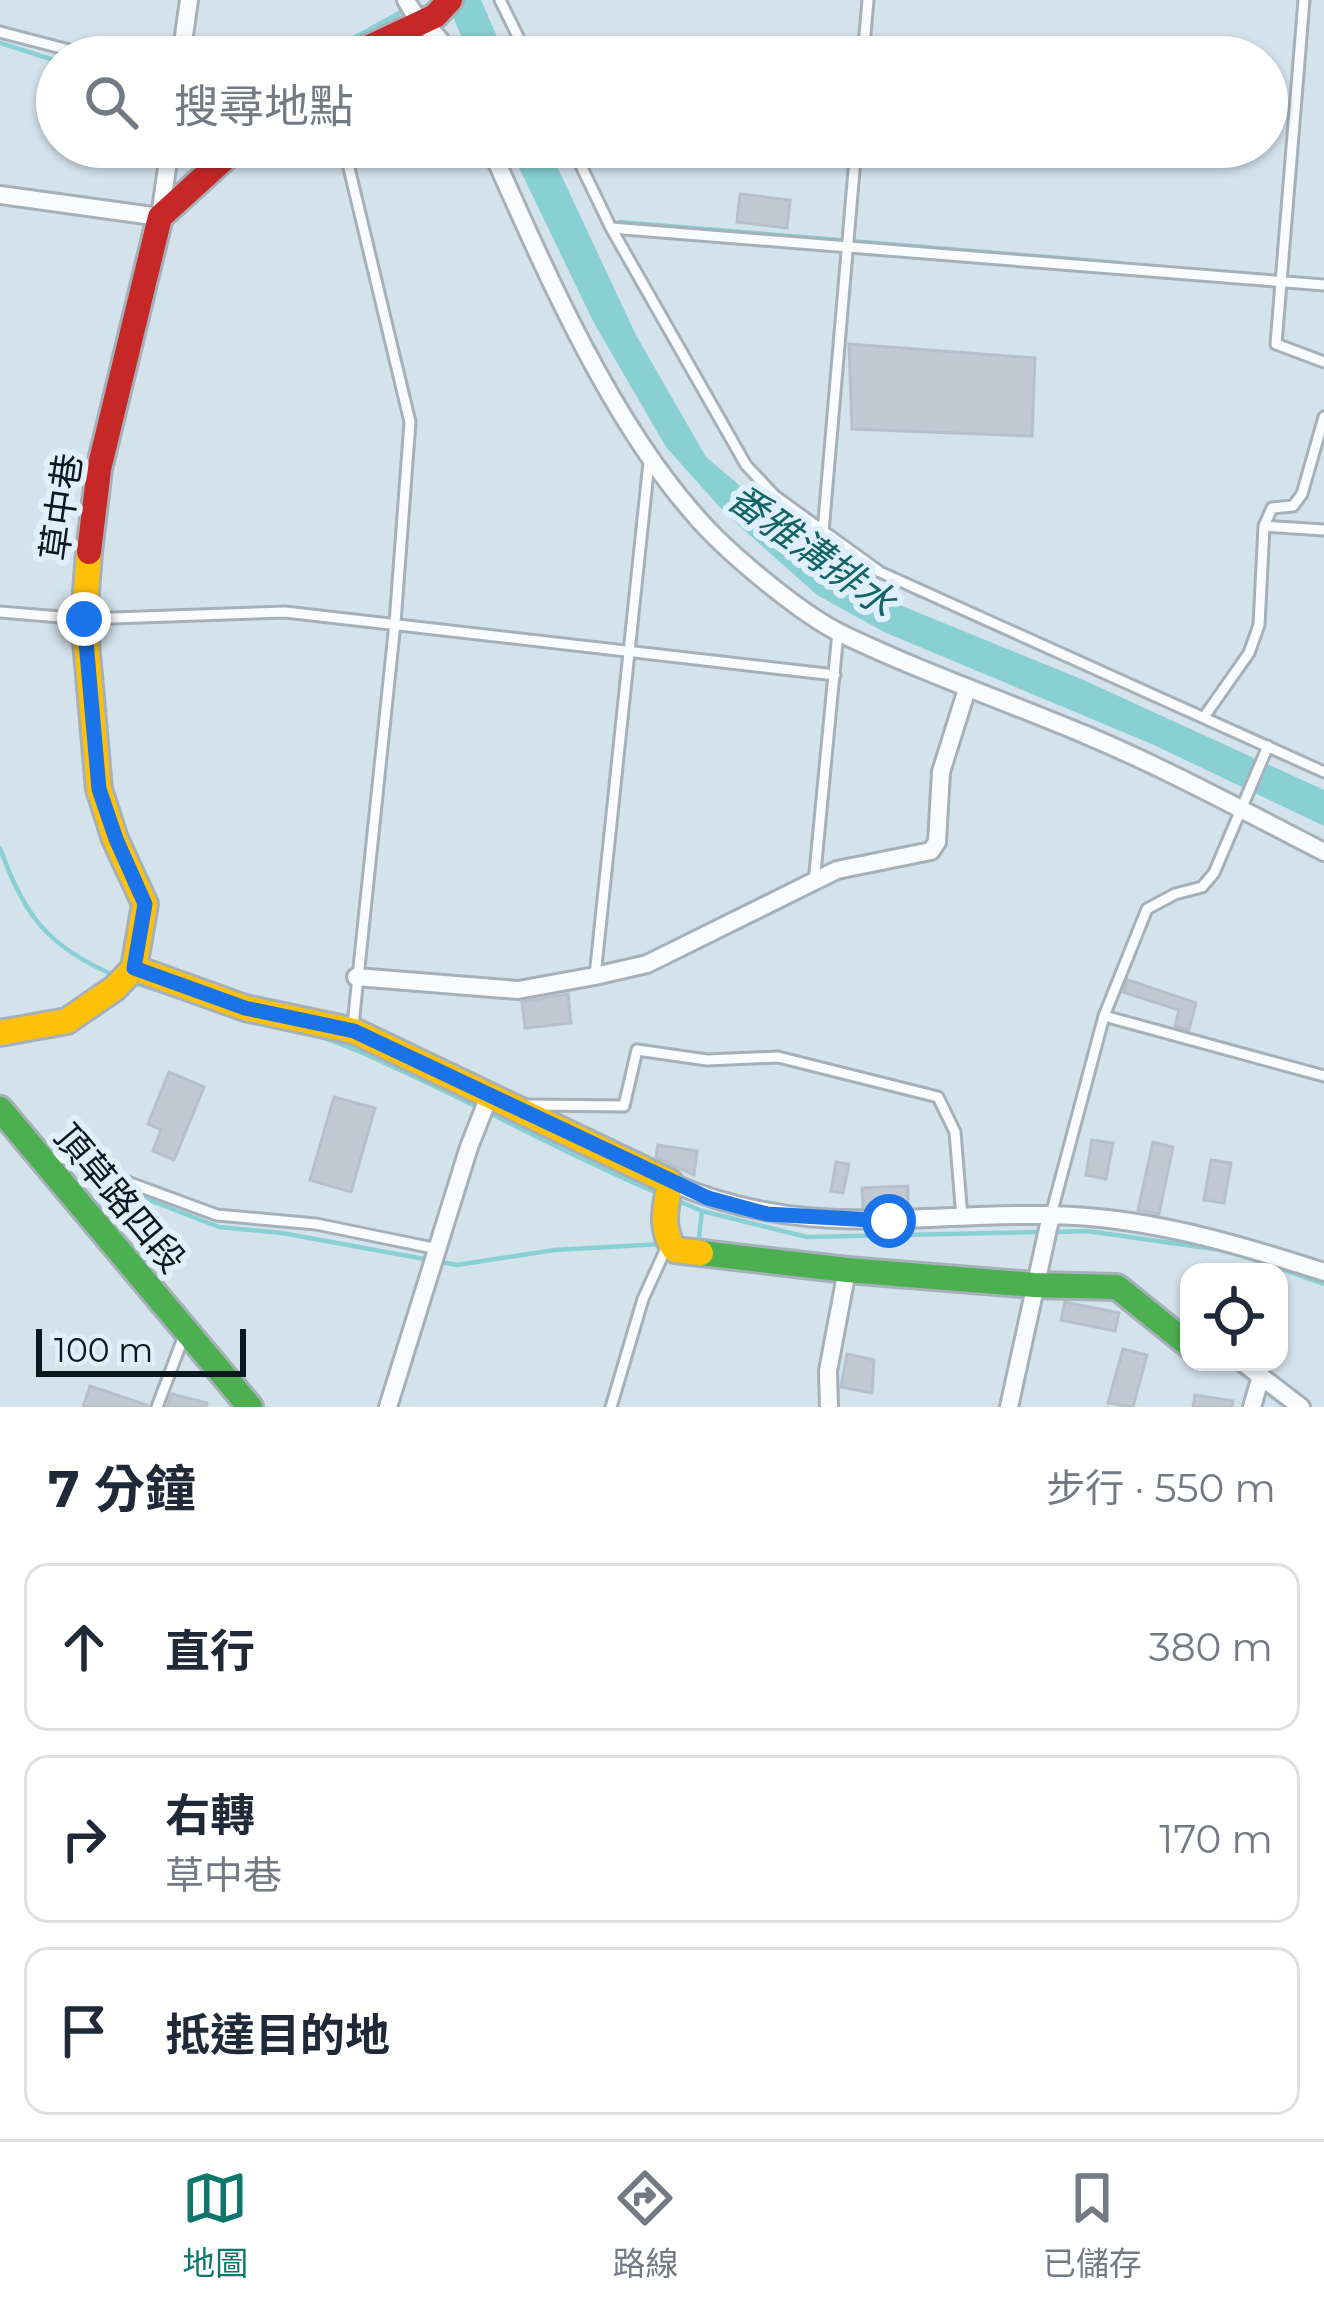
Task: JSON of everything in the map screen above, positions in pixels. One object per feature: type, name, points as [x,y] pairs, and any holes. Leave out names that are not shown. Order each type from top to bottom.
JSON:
[{"type":"street","points":[[184,36],[189,0]]},
{"type":"street","points":[[383,36],[427,10]]},
{"type":"street","points":[[160,217],[167,168]]},
{"type":"street","points":[[160,217],[214,168]]},
{"type":"street","points":[[499,168],[543,266],[649,458],[695,516],[729,548],[838,632],[1089,736],[1324,852]]},
{"type":"street","points":[[0,195],[160,217]]},
{"type":"street","name":"草中巷","points":[[126,977],[145,904],[99,789],[84,619],[99,469],[160,217]]},
{"type":"street","points":[[356,977],[518,990],[595,976],[647,964],[837,870],[931,851],[938,842],[940,772],[967,689]]},
{"type":"street","points":[[0,1033],[67,1021],[126,977],[354,1031],[492,1105],[708,1198],[767,1214],[889,1221],[1051,1215],[1217,1238],[1324,1272]]},
{"type":"street","points":[[388,1407],[437,1249],[492,1105]]},
{"type":"street","name":"頂草路四段","points":[[0,1109],[250,1407]]},
{"type":"street","points":[[670,1182],[664,1228],[668,1244],[686,1253],[1034,1285],[1117,1287],[1180,1338]]},
{"type":"street","points":[[1009,1407],[1051,1215]]},
{"type":"street","points":[[829,1407],[828,1371],[847,1270]]},
{"type":"street","points":[[1254,1371],[1301,1407]]},
{"type":"street","points":[[1252,1407],[1261,1376]]},
{"type":"lane","points":[[500,0],[518,36]]},
{"type":"lane","points":[[865,36],[868,0]]},
{"type":"lane","points":[[1304,0],[1276,344],[1324,362]]},
{"type":"lane","points":[[0,32],[36,41]]},
{"type":"lane","points":[[349,168],[409,407],[394,623],[354,1031]]},
{"type":"lane","points":[[582,168],[611,228],[746,465],[775,496],[880,572],[1324,772]]},
{"type":"lane","points":[[823,532],[854,168]]},
{"type":"lane","points":[[611,228],[1324,285]]},
{"type":"lane","points":[[1204,717],[1255,641],[1264,526],[1272,508],[1293,506],[1302,494],[1324,417]]},
{"type":"lane","points":[[595,976],[649,458]]},
{"type":"lane","points":[[1264,526],[1324,530]]},
{"type":"lane","points":[[0,612],[84,619],[285,612],[835,675]]},
{"type":"lane","points":[[814,883],[838,632]]},
{"type":"lane","points":[[1051,1215],[1104,1016],[1147,909],[1202,887],[1214,873],[1268,746]]},
{"type":"lane","points":[[1104,1016],[1324,1076]]},
{"type":"lane","points":[[492,1105],[624,1106],[637,1051],[707,1060],[778,1057],[938,1096],[955,1132],[962,1218]]},
{"type":"lane","points":[[39,1158],[62,1158],[217,1215],[316,1224],[437,1249]]},
{"type":"lane","points":[[611,1407],[643,1299],[668,1244]]},
{"type":"lane","points":[[158,1407],[186,1331]]},
{"type":"water","points":[[446,0],[481,0],[497,36],[461,36]]},
{"type":"water","name":"番雅溝排水","points":[[519,168],[558,168],[636,335],[706,457],[809,544],[897,604],[1079,678],[1324,790],[1324,826],[1154,745],[884,632],[817,595],[724,512],[666,447],[594,323]]},
{"type":"building","points":[[740,194],[790,200],[787,228],[737,222]]},
{"type":"building","points":[[849,344],[1035,358],[1032,436],[852,429]]},
{"type":"building","points":[[1128,980],[1196,1003],[1189,1030],[1175,1026],[1179,1010],[1123,992]]},
{"type":"building","points":[[568,994],[571,1023],[525,1028],[522,1002]]},
{"type":"building","points":[[169,1072],[204,1087],[174,1160],[153,1151],[161,1130],[148,1124]]},
{"type":"building","points":[[334,1097],[375,1108],[351,1192],[310,1180]]},
{"type":"building","points":[[1092,1140],[1113,1143],[1106,1179],[1086,1175]]},
{"type":"building","points":[[1153,1142],[1173,1147],[1159,1214],[1138,1210]]},
{"type":"building","points":[[658,1145],[697,1151],[694,1175],[656,1157]]},
{"type":"building","points":[[1211,1160],[1231,1163],[1224,1203],[1204,1200]]},
{"type":"building","points":[[836,1162],[849,1164],[843,1193],[831,1191]]},
{"type":"building","points":[[908,1186],[908,1206],[863,1207],[862,1188]]},
{"type":"building","points":[[1065,1302],[1119,1313],[1115,1331],[1061,1320]]},
{"type":"building","points":[[1123,1349],[1147,1355],[1133,1407],[1108,1403]]},
{"type":"building","points":[[847,1354],[874,1360],[872,1393],[841,1387]]},
{"type":"building","points":[[90,1386],[147,1405],[147,1407],[83,1407]]},
{"type":"building","points":[[172,1394],[207,1403],[206,1407],[167,1407]]},
{"type":"building","points":[[1195,1395],[1233,1401],[1232,1407],[1193,1407]]},
{"type":"waterway","points":[[357,36],[405,10]]},
{"type":"waterway","points":[[0,43],[36,54]]},
{"type":"waterway","points":[[619,222],[1120,263]]},
{"type":"waterway","points":[[0,848],[19,893],[42,927],[73,953],[116,976]]},
{"type":"waterway","points":[[132,982],[184,999]]},
{"type":"waterway","points":[[311,1034],[376,1059],[660,1194]]},
{"type":"waterway","points":[[112,1181],[219,1227],[282,1233],[430,1260]]},
{"type":"waterway","points":[[676,1200],[807,1237],[1043,1232]]},
{"type":"waterway","points":[[698,1246],[702,1211]]},
{"type":"waterway","points":[[1055,1232],[1087,1231],[1228,1251]]},
{"type":"waterway","points":[[441,1262],[457,1265],[554,1250],[662,1244]]},
{"type":"waterway","points":[[1250,1258],[1324,1284]]},
{"type":"waterway","points":[[1239,1371],[1253,1382]]},
{"type":"waterway","points":[[1262,1389],[1286,1407]]},
{"type":"traffic: fast","points":[[0,1109],[250,1407]]},
{"type":"traffic: fast","points":[[701,1253],[847,1270],[1117,1287],[1180,1338]]},
{"type":"traffic: slow","points":[[0,1033],[67,1021],[115,988],[134,968],[145,904],[115,839],[99,789],[84,619],[89,552]]},
{"type":"traffic: slow","points":[[134,968],[245,1008],[354,1031],[670,1182],[665,1217],[670,1242],[675,1250],[701,1253]]},
{"type":"traffic: jam","points":[[393,36],[435,16],[450,0]]},
{"type":"traffic: jam","points":[[89,552],[99,469],[160,217],[214,168]]},
{"type":"route","points":[[84,619],[99,789],[145,904],[134,968],[245,1008],[354,1031],[708,1198],[767,1214],[889,1221]]}]
